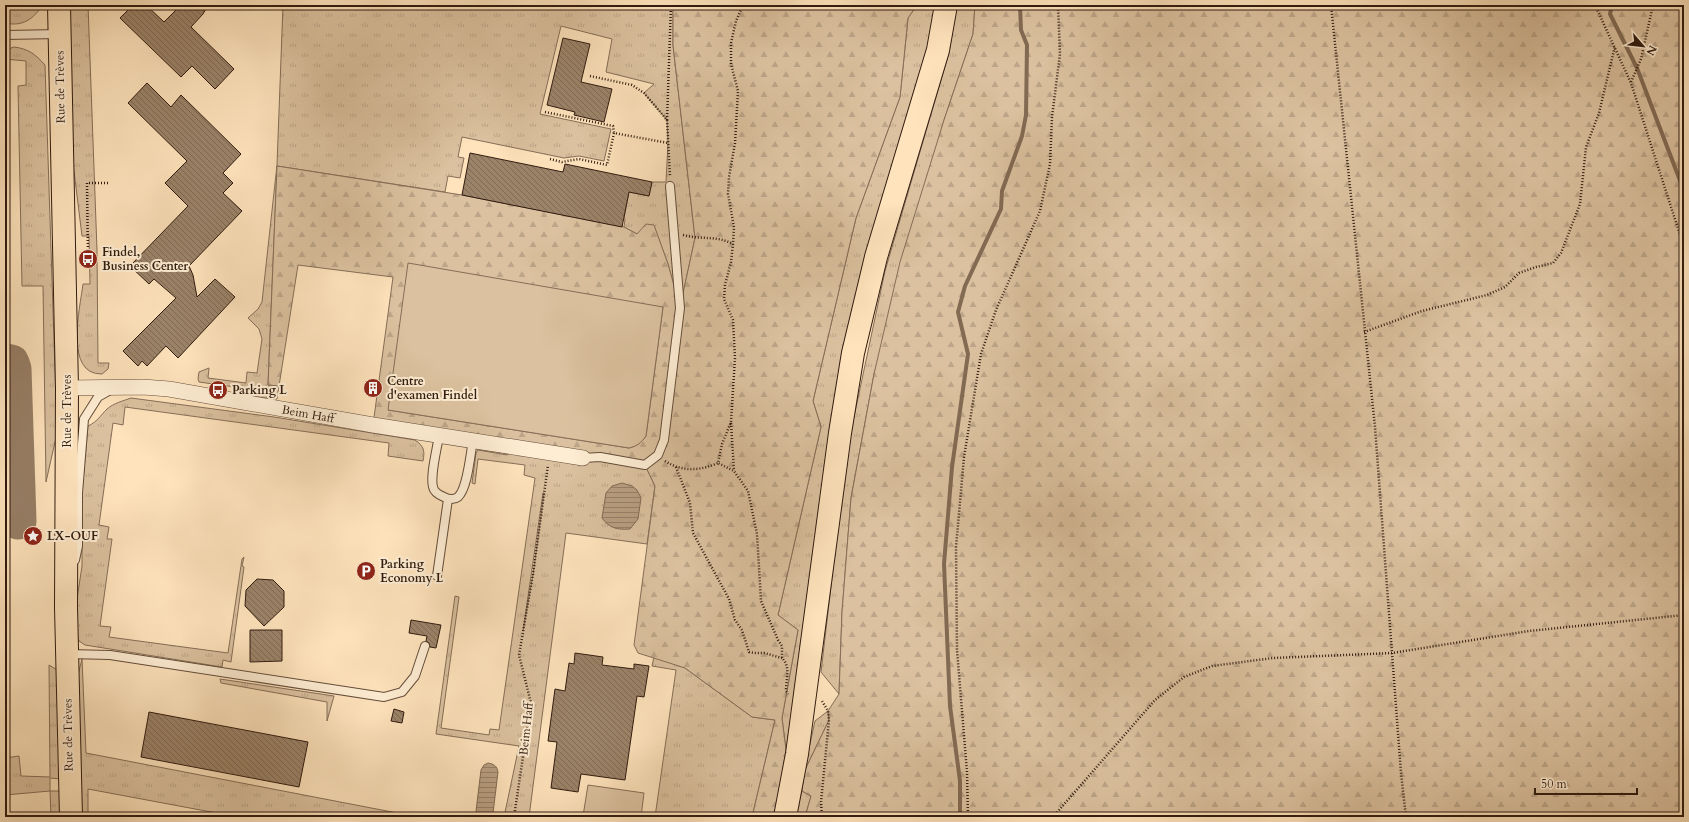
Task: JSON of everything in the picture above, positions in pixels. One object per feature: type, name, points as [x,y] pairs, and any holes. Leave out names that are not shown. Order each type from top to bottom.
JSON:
[{"type":"main road","name":"Rue de Trèves","points":[[59,5],[67,388],[66,608],[71,817]]},
{"type":"main road","points":[[785,817],[797,754],[840,433],[853,354],[876,257],[938,50],[946,5]]},
{"type":"street","name":"Beim Haff","points":[[67,388],[116,387],[169,389],[358,423],[583,458]]},
{"type":"lane","points":[[5,35],[59,34]]},
{"type":"lane","points":[[583,458],[600,457],[645,465],[658,455],[664,440],[680,308],[670,186]]},
{"type":"lane","points":[[66,608],[78,546],[78,493],[84,419],[98,398],[116,387]]},
{"type":"lane","points":[[439,435],[432,482],[433,490],[439,495],[448,499],[454,499],[459,496],[463,488],[472,441]]},
{"type":"lane","points":[[437,576],[448,499]]},
{"type":"lane","points":[[67,654],[110,655],[384,697],[402,692],[415,676],[425,646]]},
{"type":"path","points":[[670,186],[667,120],[671,5]]},
{"type":"path","points":[[734,471],[731,422],[735,358],[732,320],[724,299],[725,285],[731,262],[733,244],[734,227],[728,194],[729,177],[735,143],[738,91],[731,64],[731,43],[736,21],[743,5]]},
{"type":"path","points":[[968,817],[967,772],[957,650],[956,547],[964,457],[981,354],[996,310],[1040,211],[1050,164],[1052,116],[1060,54],[1058,5]]},
{"type":"path","points":[[1331,5],[1375,427],[1400,773],[1406,817]]},
{"type":"path","points":[[1595,5],[1631,83],[1684,247]]},
{"type":"path","points":[[1631,83],[1641,59],[1653,5]]},
{"type":"path","points":[[1364,332],[1422,311],[1487,295],[1505,287],[1519,273],[1553,263],[1561,253],[1580,204],[1586,147],[1599,113],[1615,46]]},
{"type":"path","points":[[590,76],[632,85],[644,93],[667,120]]},
{"type":"path","points":[[545,112],[613,126],[614,133],[608,165],[579,159],[562,162],[550,159]]},
{"type":"path","points":[[614,133],[668,143]]},
{"type":"path","points":[[88,259],[87,183],[110,183]]},
{"type":"path","points":[[675,234],[695,238],[717,238],[733,244]]},
{"type":"path","points":[[718,463],[722,444],[731,422]]},
{"type":"path","name":"Beim Haff","points":[[514,817],[531,703],[519,655],[533,574],[549,452]]},
{"type":"path","points":[[658,455],[666,462],[676,467],[692,470],[706,468],[718,463],[734,471],[748,491],[758,534],[761,601],[782,646],[782,658]]},
{"type":"path","points":[[676,467],[690,503],[693,533],[728,599],[749,652],[754,654],[764,653],[782,658],[788,668],[786,691],[790,698],[805,696],[821,699],[828,711],[829,720],[821,802],[822,817]]},
{"type":"path","points":[[1053,817],[1155,700],[1184,677],[1212,666],[1273,658],[1392,653],[1529,631],[1684,615]]},
{"type":"green space","points":[[5,5],[43,5],[27,21],[11,24],[5,23]]},
{"type":"green space","points":[[67,5],[88,5],[97,250],[98,363],[109,363],[108,369],[102,374],[90,371],[83,364],[78,352],[77,338],[79,308],[83,284],[90,284],[89,236],[82,236],[69,131]]},
{"type":"green space","points":[[283,5],[673,5],[673,45],[695,238],[680,308],[668,264],[654,226],[637,234],[624,227],[624,218],[629,192],[649,196],[652,182],[666,182],[668,143],[667,120],[644,93],[654,84],[606,72],[612,39],[561,26],[540,114],[611,129],[604,161],[579,156],[564,158],[462,137],[458,157],[464,158],[460,178],[448,176],[445,192],[277,166],[268,385],[279,386],[277,399],[255,397],[235,387],[199,382],[199,372],[209,368],[208,378],[246,383],[247,372],[257,373],[262,339],[259,329],[248,318],[258,309],[262,302],[277,165]]},
{"type":"green space","points":[[673,5],[917,5],[908,18],[900,97],[856,218],[813,401],[821,427],[778,615],[798,630],[782,718],[786,750],[775,817],[752,817],[775,720],[752,717],[685,668],[638,653],[634,645],[655,486],[645,465],[373,425],[393,277],[298,265],[279,386],[268,385],[277,166],[462,195],[624,227],[637,234],[646,224],[654,225],[668,264],[680,307],[695,238],[673,45]],"holes":[[[663,307],[646,436],[639,444],[629,448],[388,410]]]},
{"type":"green space","points":[[917,5],[937,5],[918,91],[862,276],[788,754],[777,807],[786,750],[782,718],[798,630],[778,615],[821,427],[813,401],[856,218],[900,97],[908,18]]},
{"type":"green space","points":[[957,5],[975,5],[973,34],[944,120],[874,374],[851,498],[842,612],[839,694],[821,672],[847,450],[885,271],[949,53]]},
{"type":"green space","points":[[975,5],[1684,5],[1684,817],[805,817],[811,796],[802,791],[804,772],[829,720],[828,711],[839,694],[842,612],[851,498],[874,374],[900,262],[944,120],[973,34]]},
{"type":"green space","points":[[14,47],[24,49],[31,53],[45,65],[57,433],[46,482],[43,286],[22,286],[18,86],[26,85],[26,61],[5,59],[5,50]]},
{"type":"green space","points":[[408,263],[663,307],[646,436],[639,444],[629,448],[388,410]]},
{"type":"green space","points":[[131,398],[274,417],[415,440],[423,449],[423,461],[388,456],[389,443],[125,407],[123,425],[113,423],[99,525],[109,527],[107,539],[112,539],[100,626],[111,627],[109,637],[228,653],[242,559],[244,557],[242,566],[244,567],[231,662],[223,660],[222,667],[85,645],[79,641],[75,633],[77,599],[82,566],[82,492],[88,426],[96,421],[110,407]]},
{"type":"green space","points":[[508,446],[645,465],[655,486],[647,544],[566,533],[529,817],[504,817],[519,746],[436,734],[455,596],[459,597],[441,728],[489,735],[490,729],[499,730],[535,478],[524,475],[525,465],[478,459],[475,484],[472,483],[476,453],[478,450],[507,455]],"holes":[[[544,493],[533,574],[523,631]]]},
{"type":"green space","points":[[654,657],[685,668],[752,717],[775,720],[752,817],[655,817],[676,670],[652,666]]},
{"type":"green space","points":[[82,659],[86,753],[418,817],[238,817],[88,789],[88,817],[80,817],[77,679]]},
{"type":"green space","points":[[49,665],[59,671],[61,779],[50,778],[50,791],[5,795],[5,758],[19,756],[21,776],[50,777]]},
{"type":"green space","points":[[220,679],[334,696],[327,721],[327,702],[221,683]]},
{"type":"green space","points":[[828,711],[829,720],[804,772],[815,721]]},
{"type":"green space","points":[[588,785],[644,793],[641,817],[583,816]]},
{"type":"green space","points":[[50,791],[62,791],[64,817],[51,817]]},
{"type":"green space","points":[[802,791],[811,796],[805,817],[795,817]]},
{"type":"shaded area","points":[[622,483],[632,486],[637,490],[641,498],[638,519],[630,529],[614,528],[602,518],[606,493],[612,486]]},
{"type":"shaded area","points":[[488,763],[495,766],[498,772],[493,813],[491,817],[478,817],[476,811],[481,770],[484,765]]},
{"type":"building","points":[[133,5],[146,5],[164,22],[181,5],[208,5],[203,14],[191,27],[234,69],[215,89],[192,66],[181,77],[120,18]]},
{"type":"building","points":[[563,38],[590,44],[581,82],[612,89],[604,122],[574,115],[575,112],[547,105]]},
{"type":"building","points":[[147,83],[171,107],[181,95],[241,154],[223,173],[233,183],[223,193],[242,211],[189,266],[193,275],[197,297],[215,279],[235,297],[178,358],[166,346],[147,366],[142,361],[138,366],[123,351],[176,298],[154,279],[149,284],[130,266],[188,206],[165,183],[187,161],[128,103]]},
{"type":"building","points":[[470,153],[563,172],[565,164],[652,182],[649,196],[629,192],[622,227],[462,195]]},
{"type":"building","points":[[257,579],[273,580],[284,591],[284,607],[264,626],[245,606],[246,590]]},
{"type":"building","points":[[411,620],[441,625],[436,648],[430,647],[429,643],[426,641],[427,636],[409,633]]},
{"type":"building","points":[[250,630],[282,630],[282,661],[250,662]]},
{"type":"building","points":[[575,653],[603,657],[602,665],[634,669],[634,664],[649,666],[644,697],[637,696],[625,780],[581,774],[578,792],[551,788],[557,742],[548,741],[555,689],[565,691],[569,663],[574,664]]},
{"type":"building","points":[[394,709],[404,712],[402,723],[391,721]]},
{"type":"building","points":[[149,712],[308,742],[299,787],[141,757]]},
{"type":"waterway","points":[[960,817],[960,781],[950,706],[944,564],[952,467],[968,354],[958,312],[965,286],[1001,209],[1002,191],[1022,136],[1026,115],[1027,45],[1021,30],[1020,5]]},
{"type":"waterway","points":[[1612,5],[1610,14],[1637,68],[1684,191]]},
{"type":"taxiway","points":[[5,362],[11,363],[13,369],[18,521]]},
{"type":"place","name":"Findel, Business Center","points":[[88,259]]},
{"type":"place","name":"Centre d'examen Findel","points":[[373,388]]},
{"type":"place","name":"Parking L","points":[[218,390]]},
{"type":"place","name":"LX-OUF","points":[[33,536]]},
{"type":"place","name":"Parking Economy L","points":[[366,571]]}]
